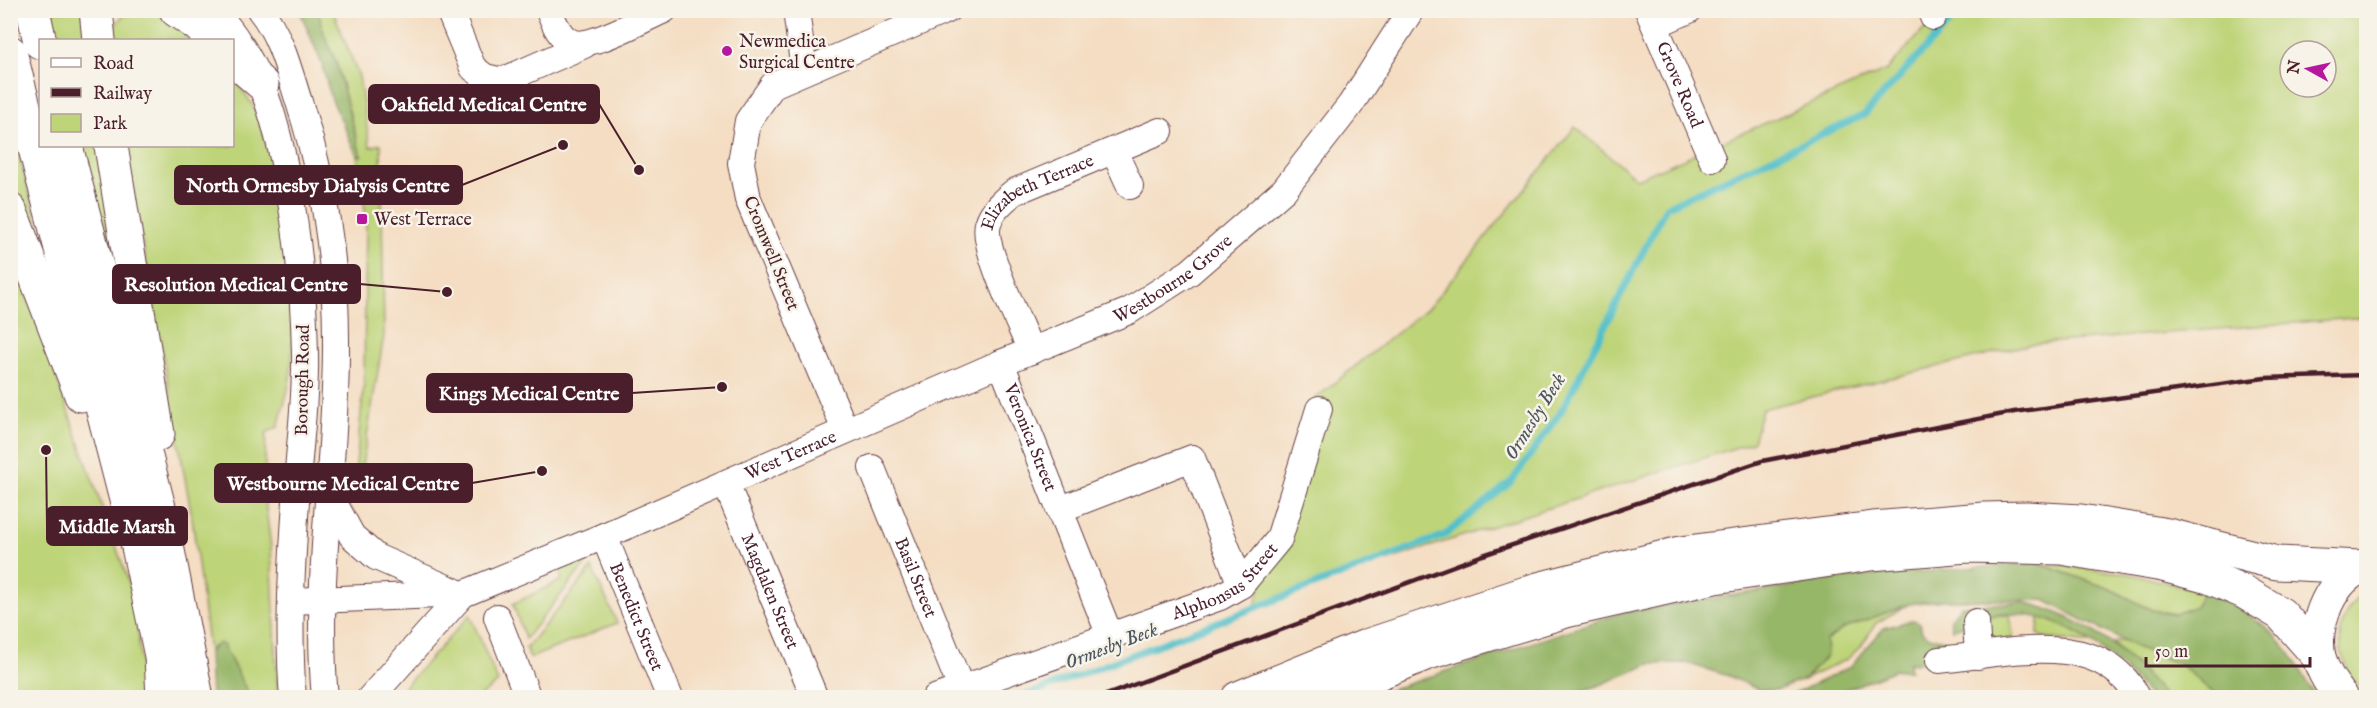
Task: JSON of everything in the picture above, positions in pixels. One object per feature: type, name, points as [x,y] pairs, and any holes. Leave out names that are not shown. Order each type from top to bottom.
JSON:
[{"type":"main road","points":[[33,10],[39,39]]},
{"type":"main road","points":[[176,10],[198,25],[212,39]]},
{"type":"main road","points":[[10,52],[137,542],[161,656],[163,698]]},
{"type":"main road","points":[[234,60],[262,84]]},
{"type":"main road","points":[[66,147],[161,515],[197,694]]},
{"type":"main road","points":[[111,147],[158,420],[161,515]]},
{"type":"main road","points":[[10,210],[137,542]]},
{"type":"main road","points":[[1238,698],[1366,646],[1538,589],[1680,554],[1873,528],[1984,519],[2026,518],[2081,521],[2168,535],[2277,562],[2363,566]]},
{"type":"main road","points":[[1318,698],[1425,654],[1577,609],[1715,577],[1871,554],[1967,546],[2061,548],[2163,565],[2209,577],[2244,592],[2281,614],[2319,657]]},
{"type":"main road","points":[[2342,698],[2328,680],[2319,657],[2318,630],[2325,605],[2339,583],[2363,566]]},
{"type":"street","name":"Borough Road","points":[[214,10],[232,30],[250,56],[262,84],[281,148],[298,236],[305,355],[289,645],[293,698]]},
{"type":"street","name":"Borough Road","points":[[260,10],[284,53],[311,137],[328,229],[336,338],[321,600],[321,645],[326,698]]},
{"type":"street","points":[[449,10],[473,68],[485,77],[502,81],[664,10]]},
{"type":"street","points":[[549,10],[558,31],[570,42],[584,45]]},
{"type":"street","points":[[796,10],[804,71]]},
{"type":"street","name":"Cromwell Street","points":[[844,430],[748,199],[741,164],[748,121],[773,85],[947,10]]},
{"type":"street","name":"Westbourne Grove","points":[[844,430],[1129,311],[1190,272],[1284,190],[1352,104],[1411,10]]},
{"type":"street","points":[[1652,18],[1689,10]]},
{"type":"street","name":"Grove Road","points":[[1652,18],[1712,159]]},
{"type":"street","name":"Elizabeth Terrace","points":[[1031,351],[990,252],[987,225],[998,206],[1014,192],[1160,131]]},
{"type":"street","name":"Elizabeth Terrace","points":[[1114,151],[1130,186]]},
{"type":"street","name":"Veronica Street","points":[[1000,363],[1061,509],[1110,636]]},
{"type":"street","name":"Alphonsus Street","points":[[935,698],[1220,597],[1241,585],[1279,539],[1319,409]]},
{"type":"street","name":"West Terrace","points":[[291,601],[463,594],[726,484],[844,430]]},
{"type":"street","points":[[1061,509],[1192,458],[1241,585]]},
{"type":"street","name":"Basil Street","points":[[872,468],[962,688]]},
{"type":"street","name":"Magdalen Street","points":[[726,484],[815,698]]},
{"type":"street","points":[[327,490],[352,536],[376,557],[463,594],[370,698]]},
{"type":"street","name":"Benedict Street","points":[[604,536],[670,698]]},
{"type":"street","points":[[497,617],[528,698]]},
{"type":"street","points":[[1976,622],[1978,656]]},
{"type":"street","points":[[1939,660],[2054,649],[2079,652],[2101,660],[2116,670],[2132,686],[2138,698]]},
{"type":"green space","points":[[134,10],[164,11],[200,39],[112,39],[117,22]]},
{"type":"green space","points":[[49,11],[84,11],[86,39],[57,39]]},
{"type":"green space","points":[[300,11],[318,11],[324,34],[336,62],[361,156],[357,156],[331,97],[321,62]]},
{"type":"green space","points":[[318,11],[333,11],[359,77],[370,147],[381,144],[384,335],[358,489],[354,484],[364,384],[366,217],[357,156],[361,155],[336,62],[324,34]]},
{"type":"green space","points":[[1941,11],[2366,11],[2366,317],[2031,344],[1762,409],[1753,442],[1348,573],[1255,606],[1316,398],[1431,305],[1575,127],[1637,179],[1887,70]]},
{"type":"green space","points":[[234,79],[252,104],[264,135],[280,204],[290,279],[292,349],[290,378],[278,427],[266,433],[264,492],[271,548],[278,697],[250,697],[223,645],[212,647],[209,652],[192,517],[125,147],[234,147]]},
{"type":"green space","points":[[10,122],[44,248],[34,250],[11,191]]},
{"type":"green space","points":[[83,147],[98,147],[122,316],[106,235]]},
{"type":"green space","points":[[10,257],[29,300],[135,600],[144,697],[11,697]]},
{"type":"green space","points":[[587,559],[588,561],[525,639],[513,604],[562,580],[559,571]]},
{"type":"green space","points":[[2037,563],[2125,573],[2203,591],[2196,606],[2175,614],[2152,610],[2108,588]]},
{"type":"green space","points":[[2037,563],[2108,588],[2152,610],[2175,614],[2196,606],[2203,591],[2225,601],[2258,621],[2271,632],[2294,659],[2316,697],[2218,697],[2181,665],[2138,648],[2044,600],[1943,600],[1909,604],[1843,629],[1826,641],[1827,655],[1805,679],[1777,690],[1759,690],[1729,676],[1686,663],[1650,664],[1595,687],[1558,697],[1366,698],[1621,613],[1848,577]]},
{"type":"green space","points":[[592,568],[617,623],[530,658],[526,648]]},
{"type":"green space","points":[[2366,590],[2366,691],[2347,667],[2340,641],[2346,614]]},
{"type":"green space","points":[[2024,602],[2066,617],[2103,638],[2136,665],[2165,697],[2151,697],[2098,647],[2057,623],[2011,614],[1985,616],[1952,629],[1950,619],[1961,606]]},
{"type":"green space","points":[[1909,604],[1876,623],[1861,646],[1847,659],[1805,679],[1827,655],[1826,641],[1842,629]]},
{"type":"green space","points":[[470,615],[498,682],[479,697],[395,697]]},
{"type":"green space","points":[[2010,615],[2013,636],[2009,643],[1991,641],[1985,633],[1983,616]]},
{"type":"green space","points":[[2039,616],[2072,630],[2091,643],[2045,638],[2038,634]]},
{"type":"green space","points":[[1913,620],[1920,623],[1922,632],[1930,637],[1945,640],[1946,646],[1925,648],[1927,662],[1909,663],[1910,670],[1895,670],[1828,697],[1794,697],[1794,694],[1850,667],[1884,628]]},
{"type":"green space","points":[[2122,640],[2180,664],[2218,697],[2165,697],[2113,643]]},
{"type":"green space","points":[[219,643],[223,645],[250,697],[211,697],[209,652]]},
{"type":"waterway","name":"Ormesby Beck","points":[[1019,698],[1445,535],[1512,481],[1562,410],[1666,207],[1864,115],[1961,10]]},
{"type":"railway","points":[[1098,698],[1483,555],[1762,461],[2014,412],[2265,378],[2366,375]]},
{"type":"place","name":"Newmedica Surgical Centre","points":[[727,51]]},
{"type":"place","name":"North Ormesby Dialysis Centre","points":[[563,145]]},
{"type":"place","name":"Oakfield Medical Centre","points":[[639,170]]},
{"type":"place","name":"West Terrace","points":[[362,219]]},
{"type":"place","name":"Resolution Medical Centre","points":[[447,292]]},
{"type":"place","name":"Kings Medical Centre","points":[[722,387]]},
{"type":"place","name":"Middle Marsh","points":[[46,450]]},
{"type":"place","name":"Westbourne Medical Centre","points":[[542,471]]}]
